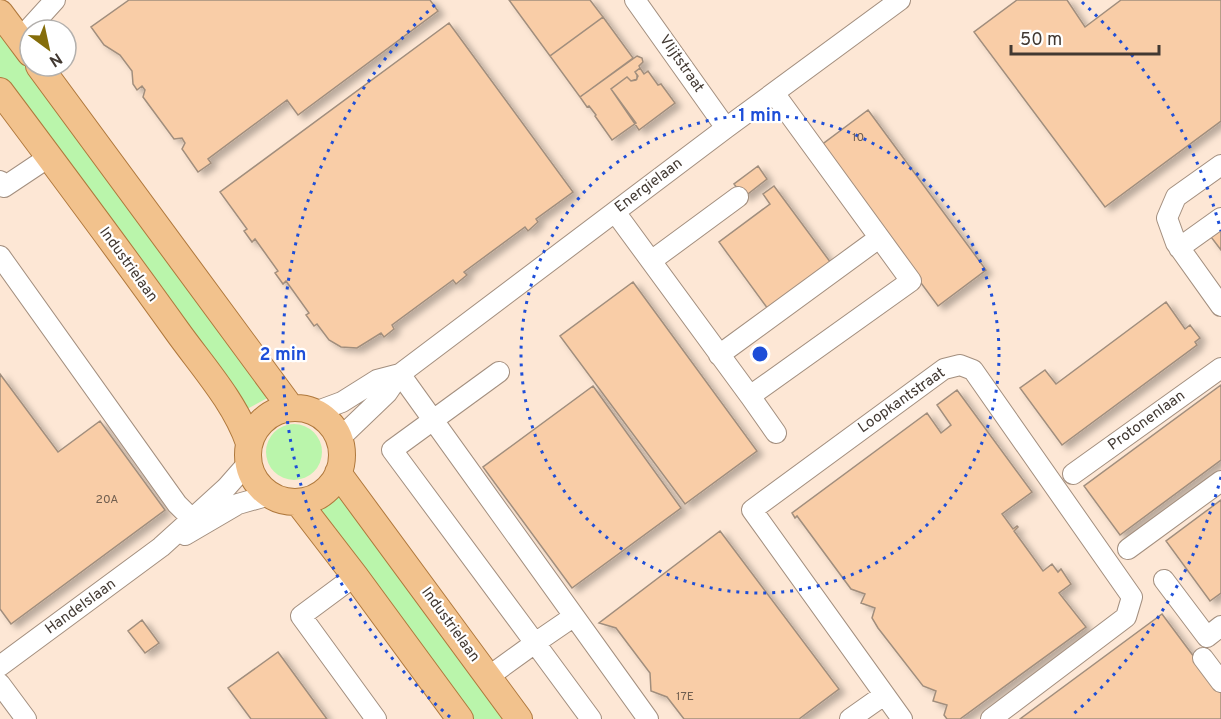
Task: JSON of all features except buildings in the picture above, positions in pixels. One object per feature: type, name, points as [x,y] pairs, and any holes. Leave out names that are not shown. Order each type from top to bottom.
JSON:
[{"type":"main road","points":[[0,13],[18,37]]},
{"type":"main road","points":[[48,78],[303,410],[332,426],[339,439],[342,454],[338,473],[327,489],[315,497],[298,502],[283,501],[270,495],[255,480],[249,453],[254,431],[262,421],[273,413],[303,410]]},
{"type":"main road","name":"Industrielaan","points":[[0,91],[217,387],[243,426],[249,453]]},
{"type":"main road","name":"Industrielaan","points":[[338,473],[519,719]]},
{"type":"main road","points":[[298,502],[460,719]]},
{"type":"street","points":[[39,18],[55,0]]},
{"type":"street","name":"Vlijtstraat","points":[[635,0],[726,128]]},
{"type":"street","name":"Energielaan","points":[[339,439],[387,393],[400,374],[900,0]]},
{"type":"street","points":[[750,396],[911,281],[774,93]]},
{"type":"street","points":[[1,186],[49,157]]},
{"type":"street","points":[[1221,165],[1176,196],[1167,218],[1179,248],[1221,306]]},
{"type":"street","points":[[651,261],[738,197]]},
{"type":"street","points":[[615,212],[776,433]]},
{"type":"street","points":[[1179,248],[1221,218]]},
{"type":"street","points":[[719,355],[879,238]]},
{"type":"street","points":[[0,256],[177,504],[191,518]]},
{"type":"street","name":"Loopkantstraat","points":[[902,719],[752,510],[944,369],[960,365],[973,370],[1132,597],[1126,617],[991,719]]},
{"type":"street","name":"Protonenlaan","points":[[1073,474],[1221,368]]},
{"type":"street","points":[[499,372],[392,450],[591,719]]},
{"type":"street","points":[[400,374],[648,719]]},
{"type":"street","name":"Energielaan","points":[[303,410],[342,402],[377,380],[400,374]]},
{"type":"street","name":"Handelslaan","points":[[161,547],[226,488],[249,453]]},
{"type":"street","points":[[1128,549],[1221,481]]},
{"type":"street","name":"Handelslaan","points":[[0,666],[161,547],[238,504],[270,495]]},
{"type":"street","points":[[355,576],[301,616],[376,719]]},
{"type":"street","points":[[1164,580],[1207,637],[1221,626]]},
{"type":"street","points":[[488,677],[573,617]]},
{"type":"street","points":[[1203,658],[1221,682]]},
{"type":"street","points":[[0,684],[26,719]]},
{"type":"street","points":[[854,718],[884,695]]},
{"type":"shaded area","points":[[0,0],[1221,0],[1221,719],[0,719]]},
{"type":"green space","points":[[0,25],[18,49],[18,78],[39,78],[273,395],[247,409],[0,77]]},
{"type":"green space","points":[[294,424],[305,426],[314,432],[320,441],[322,452],[320,463],[314,472],[305,478],[294,480],[283,478],[274,472],[268,463],[266,452],[268,441],[274,432],[283,426]]},
{"type":"green space","points":[[342,491],[513,719],[469,719],[316,511],[334,501]]}]
